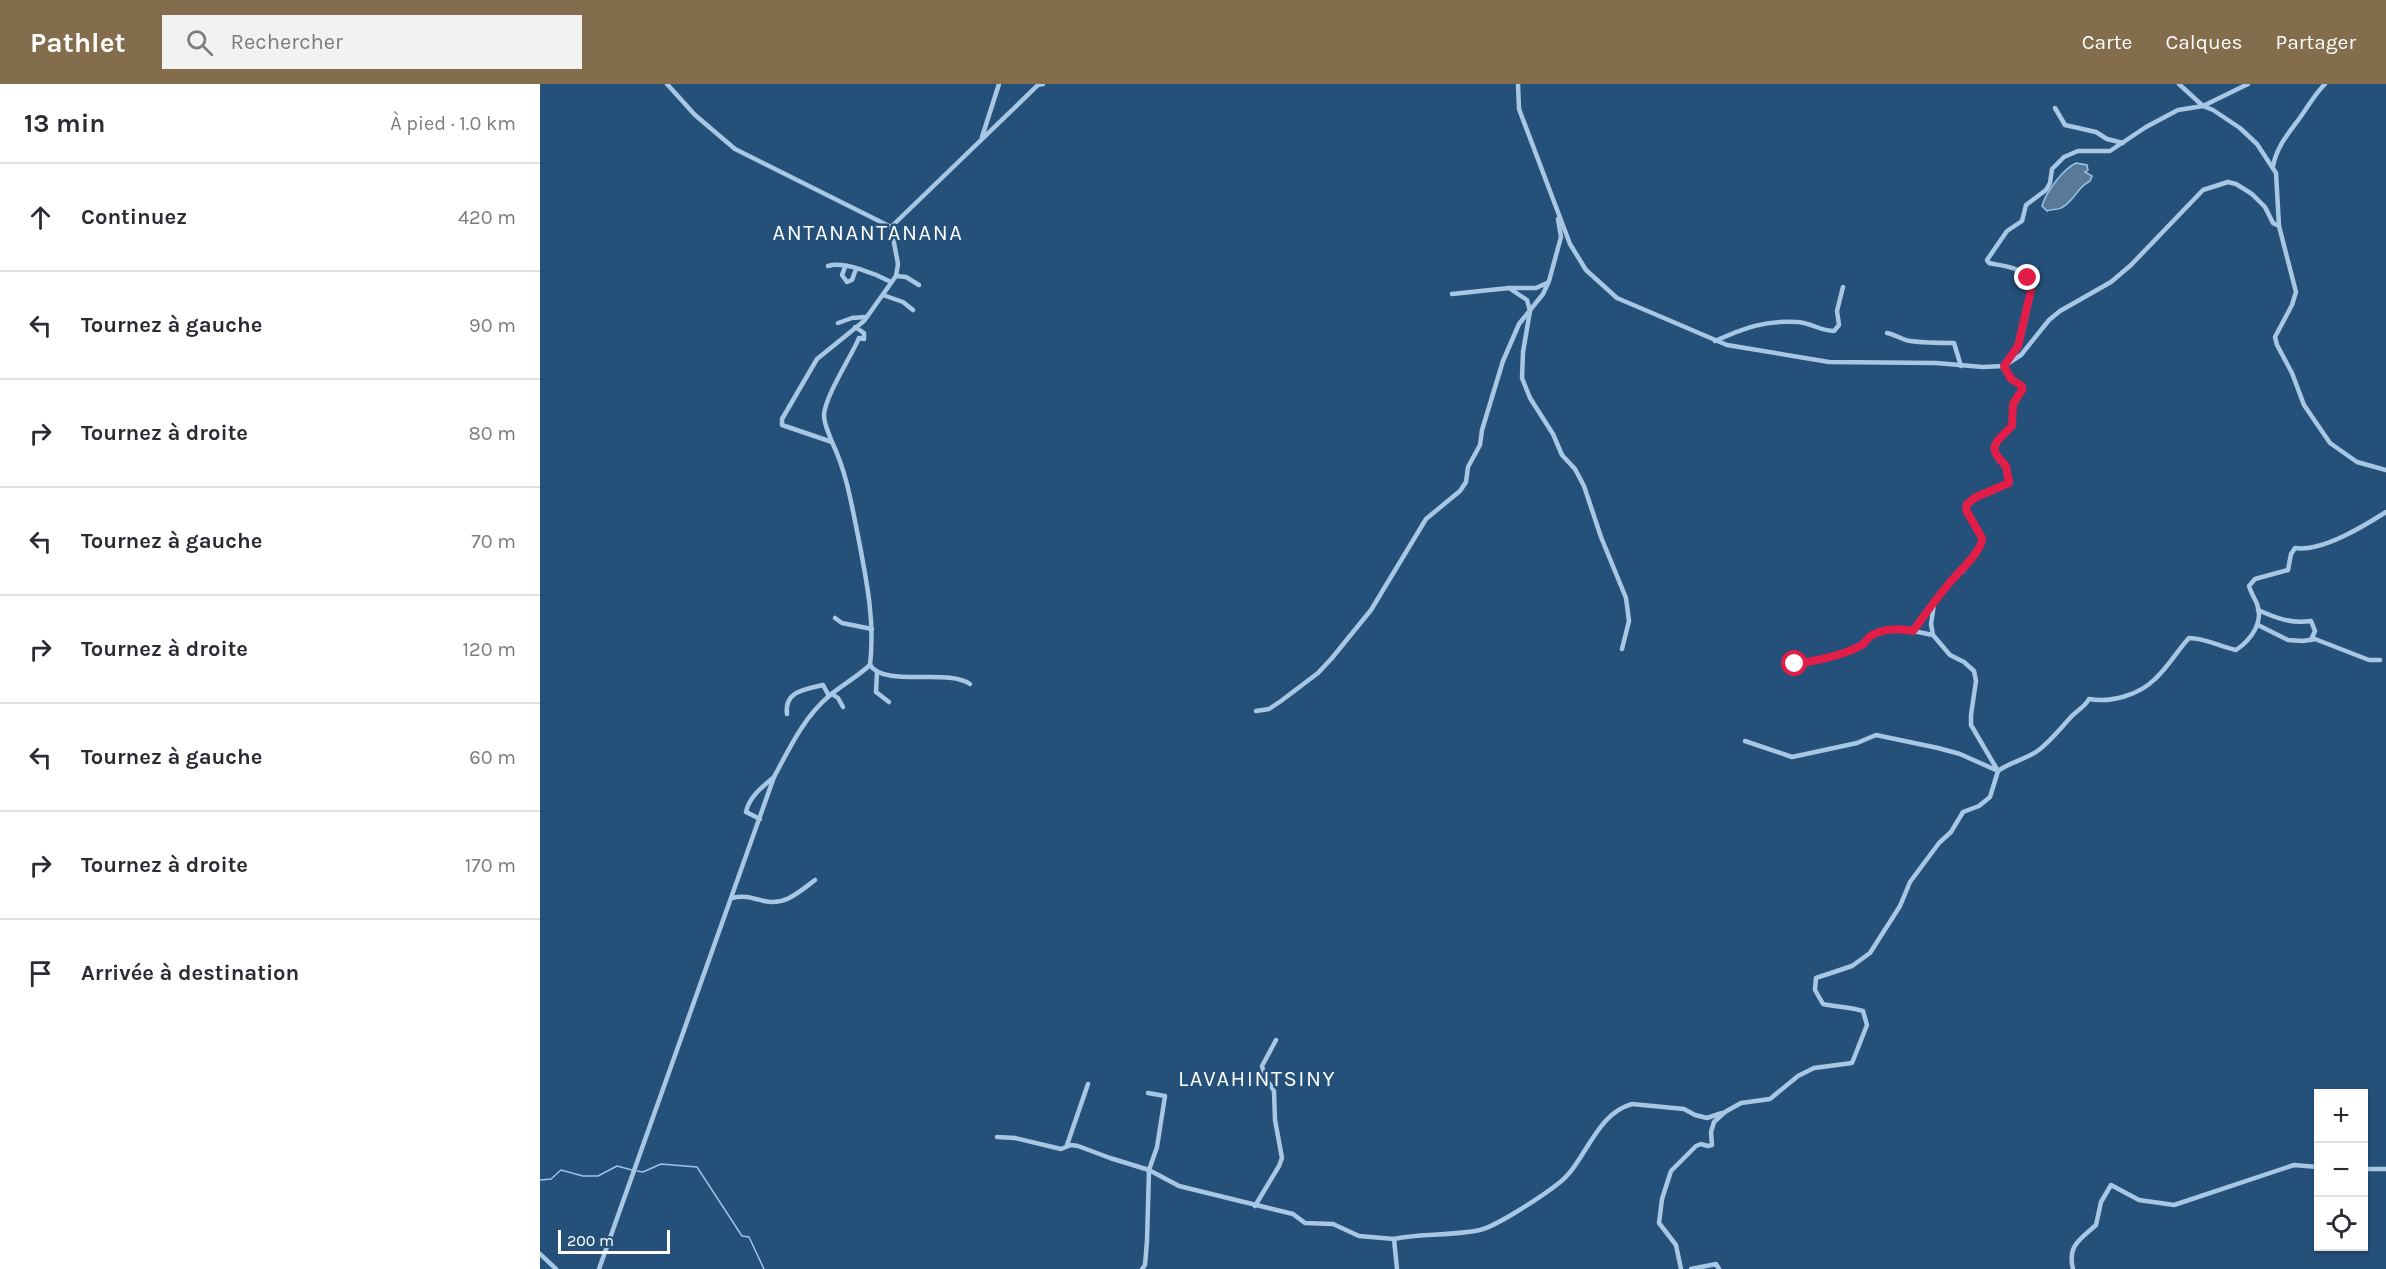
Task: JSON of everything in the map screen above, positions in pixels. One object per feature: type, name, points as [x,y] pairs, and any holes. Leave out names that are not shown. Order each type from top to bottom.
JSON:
[{"type":"street","points":[[667,84],[695,115],[728,144],[891,227]]},
{"type":"street","points":[[981,140],[999,84]]},
{"type":"street","points":[[891,227],[1040,84]]},
{"type":"street","points":[[1518,84],[1519,110],[1557,213],[1570,244],[1586,270],[1617,298],[1727,345],[1829,362],[2004,366],[2021,355],[2049,320],[2060,311],[2111,282],[2131,265],[2207,187],[2228,182],[2239,185],[2265,207],[2269,218],[2278,226]]},
{"type":"street","points":[[2180,84],[2203,106],[2240,128],[2258,144],[2273,166],[2278,186],[2278,226],[2296,292],[2292,305],[2275,337],[2277,345],[2292,373],[2304,405],[2330,443],[2357,462],[2386,470]]},
{"type":"street","points":[[2004,366],[2018,346],[2031,290],[2028,278],[2014,268],[1989,263],[1987,260],[2007,231],[2022,221],[2026,205],[2046,190],[2050,183],[2052,169],[2064,157],[2078,151],[2110,151],[2146,127],[2178,110],[2203,106],[2248,84]]},
{"type":"street","points":[[2273,166],[2276,153],[2288,132],[2314,95],[2325,84]]},
{"type":"street","points":[[2055,108],[2065,125],[2096,132],[2107,139],[2123,143]]},
{"type":"street","points":[[1557,213],[1561,237],[1558,253]]},
{"type":"street","points":[[832,442],[782,424],[782,419],[817,359],[867,317],[896,276],[898,264],[891,227]]},
{"type":"street","points":[[1256,711],[1269,709],[1281,701],[1318,673],[1332,658],[1371,610],[1426,519],[1462,488],[1466,482],[1468,467],[1480,445],[1482,430],[1503,362],[1519,324],[1543,294],[1561,246],[1570,244]]},
{"type":"street","points":[[828,266],[835,264],[863,269],[891,282]]},
{"type":"street","points":[[845,267],[842,275],[847,282],[852,280],[856,269]]},
{"type":"street","points":[[896,276],[906,277],[919,285]]},
{"type":"street","points":[[1452,294],[1509,288],[1536,288],[1549,281]]},
{"type":"street","points":[[1715,341],[1758,323],[1798,322],[1823,331],[1834,331],[1839,325],[1837,311],[1843,287]]},
{"type":"street","points":[[1509,288],[1527,300],[1530,311],[1523,352],[1522,378],[1530,398],[1584,486],[1600,537],[1626,598],[1629,621],[1622,649]]},
{"type":"street","points":[[882,295],[903,302],[913,310]]},
{"type":"street","points":[[838,322],[867,317]]},
{"type":"street","points":[[855,327],[864,333],[864,339],[859,338],[828,400],[824,415],[850,497],[868,590],[872,629],[870,665],[877,672],[890,675],[957,680],[969,684]]},
{"type":"street","points":[[1887,333],[1899,335],[1906,341],[1954,343],[1961,366]]},
{"type":"street","points":[[1913,631],[1948,584],[1963,571],[1983,542],[1966,510],[1967,504],[1976,497],[2009,483],[2006,466],[1996,456],[1993,449],[1995,442],[2012,426],[2013,404],[2022,386],[2011,379],[2004,366]]},
{"type":"street","points":[[1067,1145],[1078,1146],[1149,1170],[1170,1183],[1293,1214],[1305,1223],[1333,1224],[1359,1236],[1394,1239],[1482,1229],[1528,1204],[1561,1182],[1600,1128],[1624,1106],[1632,1104],[1684,1109],[1707,1118],[1741,1103],[1770,1099],[1798,1076],[1814,1068],[1852,1063],[1867,1025],[1863,1011],[1851,1007],[1837,1008],[1823,1004],[1815,990],[1816,978],[1852,966],[1870,953],[1900,906],[1910,882],[1939,843],[1951,832],[1963,812],[1979,806],[1990,797],[1998,771],[2036,752],[2086,706],[2089,699],[2101,701],[2131,695],[2154,681],[2189,638],[2200,638],[2236,650],[2245,643],[2258,625],[2258,610],[2249,586],[2255,579],[2288,570],[2291,554],[2295,548],[2304,549],[2331,541],[2386,512]]},
{"type":"street","points":[[1934,604],[1931,624],[1933,635],[1950,656],[1964,662],[1974,671],[1976,681],[1971,725],[1998,771]]},
{"type":"street","points":[[2258,610],[2283,620],[2299,623],[2311,621],[2315,631],[2311,640]]},
{"type":"street","points":[[835,618],[842,623],[872,629]]},
{"type":"street","points":[[2258,625],[2288,640],[2315,639],[2369,660],[2380,660]]},
{"type":"street","points":[[1795,664],[1829,658],[1864,644],[1870,636],[1884,631],[1899,628],[1933,635]]},
{"type":"street","points":[[599,1269],[774,777],[792,742],[814,711],[830,695],[870,665]]},
{"type":"street","points":[[877,672],[876,692],[889,702]]},
{"type":"street","points":[[787,714],[786,707],[789,699],[800,690],[823,685],[830,695],[838,698],[843,707]]},
{"type":"street","points":[[1745,741],[1791,757],[1857,743],[1876,735],[1960,754],[1998,771]]},
{"type":"street","points":[[760,819],[746,812],[747,806],[760,789],[774,777]]},
{"type":"street","points":[[732,898],[745,895],[767,902],[785,900],[815,880]]},
{"type":"street","points":[[1255,1206],[1282,1158],[1275,1120],[1274,1091],[1265,1077],[1262,1066],[1276,1040]]},
{"type":"street","points":[[997,1137],[1015,1138],[1061,1149],[1067,1145],[1088,1084]]},
{"type":"street","points":[[1143,1269],[1147,1241],[1149,1170],[1156,1147],[1165,1096],[1148,1093]]},
{"type":"street","points":[[1681,1269],[1676,1245],[1659,1223],[1662,1199],[1671,1171],[1696,1146],[1712,1145],[1711,1132],[1714,1122],[1725,1112]]},
{"type":"street","points":[[2073,1269],[2072,1257],[2075,1245],[2080,1236],[2096,1225],[2101,1202],[2111,1185],[2139,1200],[2174,1205],[2294,1165],[2314,1167]]},
{"type":"street","points":[[2368,1169],[2386,1169]]},
{"type":"street","points":[[1394,1239],[1397,1269]]},
{"type":"street","points":[[540,1254],[556,1269]]},
{"type":"street","points":[[1691,1269],[1716,1264],[1719,1269]]},
{"type":"water","points":[[2076,163],[2087,165],[2088,170],[2085,172],[2092,176],[2090,181],[2060,209],[2047,211],[2042,206],[2047,194],[2061,176]]},
{"type":"waterway","points":[[637,1171],[643,1172],[661,1164],[697,1167],[742,1236],[749,1237],[764,1269]]},
{"type":"waterway","points":[[540,1180],[551,1179],[561,1170],[583,1176],[598,1176],[617,1166],[632,1170]]},
{"type":"district","name":"ANTANANTANANA","points":[[868,233]]},
{"type":"district","name":"LAVAHINTSINY","points":[[1257,1079]]},
{"type":"route","points":[[1795,664],[1829,658],[1864,644],[1870,636],[1884,631],[1899,628],[1913,631],[1948,584],[1963,571],[1969,559],[1983,542],[1966,510],[1967,504],[1976,497],[2009,483],[2009,472],[1993,449],[1995,442],[2012,426],[2013,404],[2022,390],[2022,386],[2011,379],[2004,366],[2018,346],[2031,290],[2028,278]]}]
